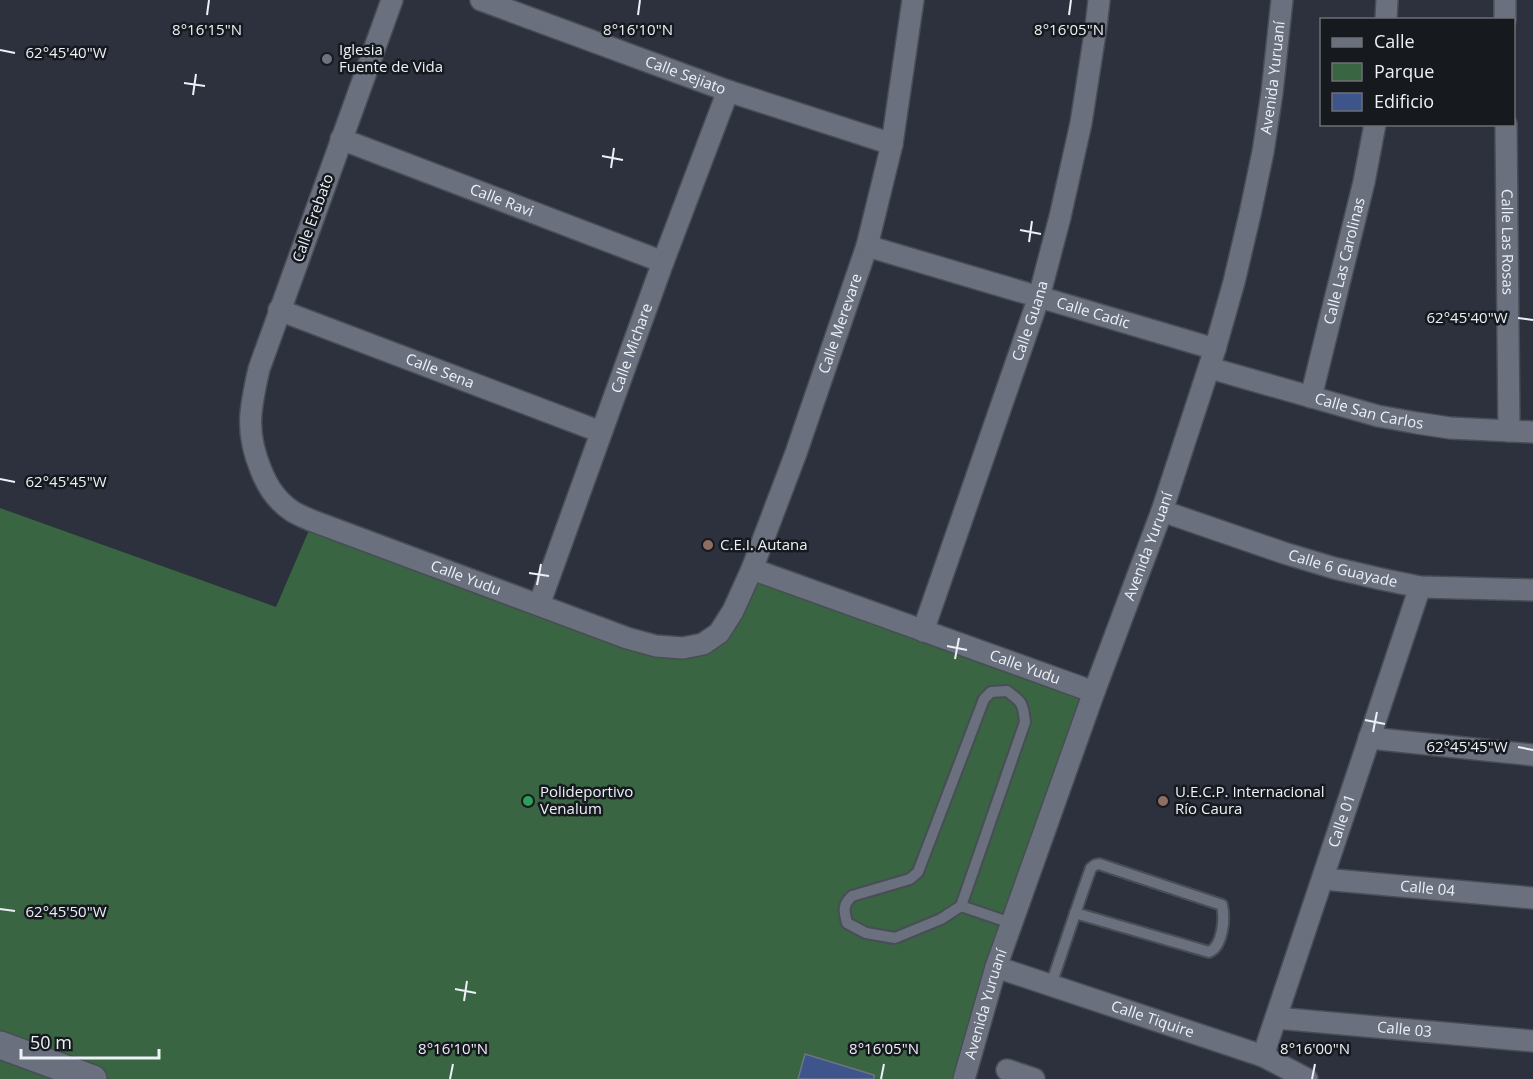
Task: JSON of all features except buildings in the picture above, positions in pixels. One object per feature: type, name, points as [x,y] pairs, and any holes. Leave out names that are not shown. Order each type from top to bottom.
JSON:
[{"type":"street","name":"Calle Erebato","points":[[251,440],[252,397],[259,369],[392,0]]},
{"type":"street","name":"Calle Sejiato","points":[[481,0],[728,91],[892,144]]},
{"type":"street","name":"Calle Merevare","points":[[719,633],[733,611],[752,569],[800,442],[867,246],[892,144],[913,0]]},
{"type":"street","name":"Calle Guana","points":[[922,631],[1039,297],[1060,218],[1081,123],[1099,0]]},
{"type":"street","name":"Avenida Yuruaní","points":[[964,1079],[1011,923],[1162,511],[1213,359],[1245,237],[1263,152],[1282,0]]},
{"type":"street","points":[[1386,18],[1387,0]]},
{"type":"street","points":[[1505,0],[1505,18]]},
{"type":"street","name":"Calle Michare","points":[[539,605],[663,262],[728,91]]},
{"type":"street","name":"Calle Las Carolinas","points":[[1311,398],[1359,204],[1375,126]]},
{"type":"street","name":"Calle Las Rosas","points":[[1506,126],[1509,431]]},
{"type":"street","name":"Calle Ravi","points":[[341,139],[663,262]]},
{"type":"street","name":"Calle Cadic","points":[[867,246],[1039,297],[1213,359]]},
{"type":"street","name":"Calle Sena","points":[[279,310],[601,432]]},
{"type":"street","name":"Calle San Carlos","points":[[1213,359],[1311,398],[1378,416],[1450,428],[1533,432]]},
{"type":"street","name":"Calle Yudu","points":[[251,440],[264,478],[277,498],[292,512],[313,521],[627,638],[656,646],[683,648],[703,644],[719,633]]},
{"type":"street","name":"Calle 6 Guayade","points":[[1162,511],[1334,568],[1381,579],[1420,587],[1533,590]]},
{"type":"street","name":"Calle Yudu","points":[[752,569],[1094,692]]},
{"type":"street","name":"Calle 01","points":[[1263,1056],[1420,587]]},
{"type":"street","points":[[1369,738],[1533,754]]},
{"type":"street","name":"Calle 04","points":[[1323,879],[1533,898]]},
{"type":"street","name":"Calle Tiquire","points":[[996,967],[1263,1056],[1307,1079]]},
{"type":"street","name":"Calle 03","points":[[1276,1018],[1533,1041]]},
{"type":"street","points":[[0,1044],[93,1079]]},
{"type":"street","points":[[1007,1070],[1034,1079]]},
{"type":"lane","points":[[1007,691],[1020,701],[1025,722],[961,906],[941,919],[895,938],[866,933],[848,922],[844,912],[845,903],[852,896],[910,879],[918,872],[984,699],[990,692],[1007,691]]},
{"type":"lane","points":[[1051,985],[1075,913],[1091,868],[1095,865],[1099,864],[1222,905],[1225,919],[1217,946],[1209,952],[1075,913]]},
{"type":"lane","points":[[961,906],[1011,923]]},
{"type":"green space","name":"Polideportivo Venalum","points":[[0,508],[276,607],[313,521],[627,638],[703,644],[752,569],[1094,692],[964,1079],[0,1079]]},
{"type":"place","name":"Iglesia Fuente de Vida","points":[[327,59]]},
{"type":"place","name":"C.E.I. Autana","points":[[708,545]]},
{"type":"place","name":"Polideportivo Venalum","points":[[528,801]]},
{"type":"place","name":"U.E.C.P. Internacional Río Caura","points":[[1163,801]]}]
